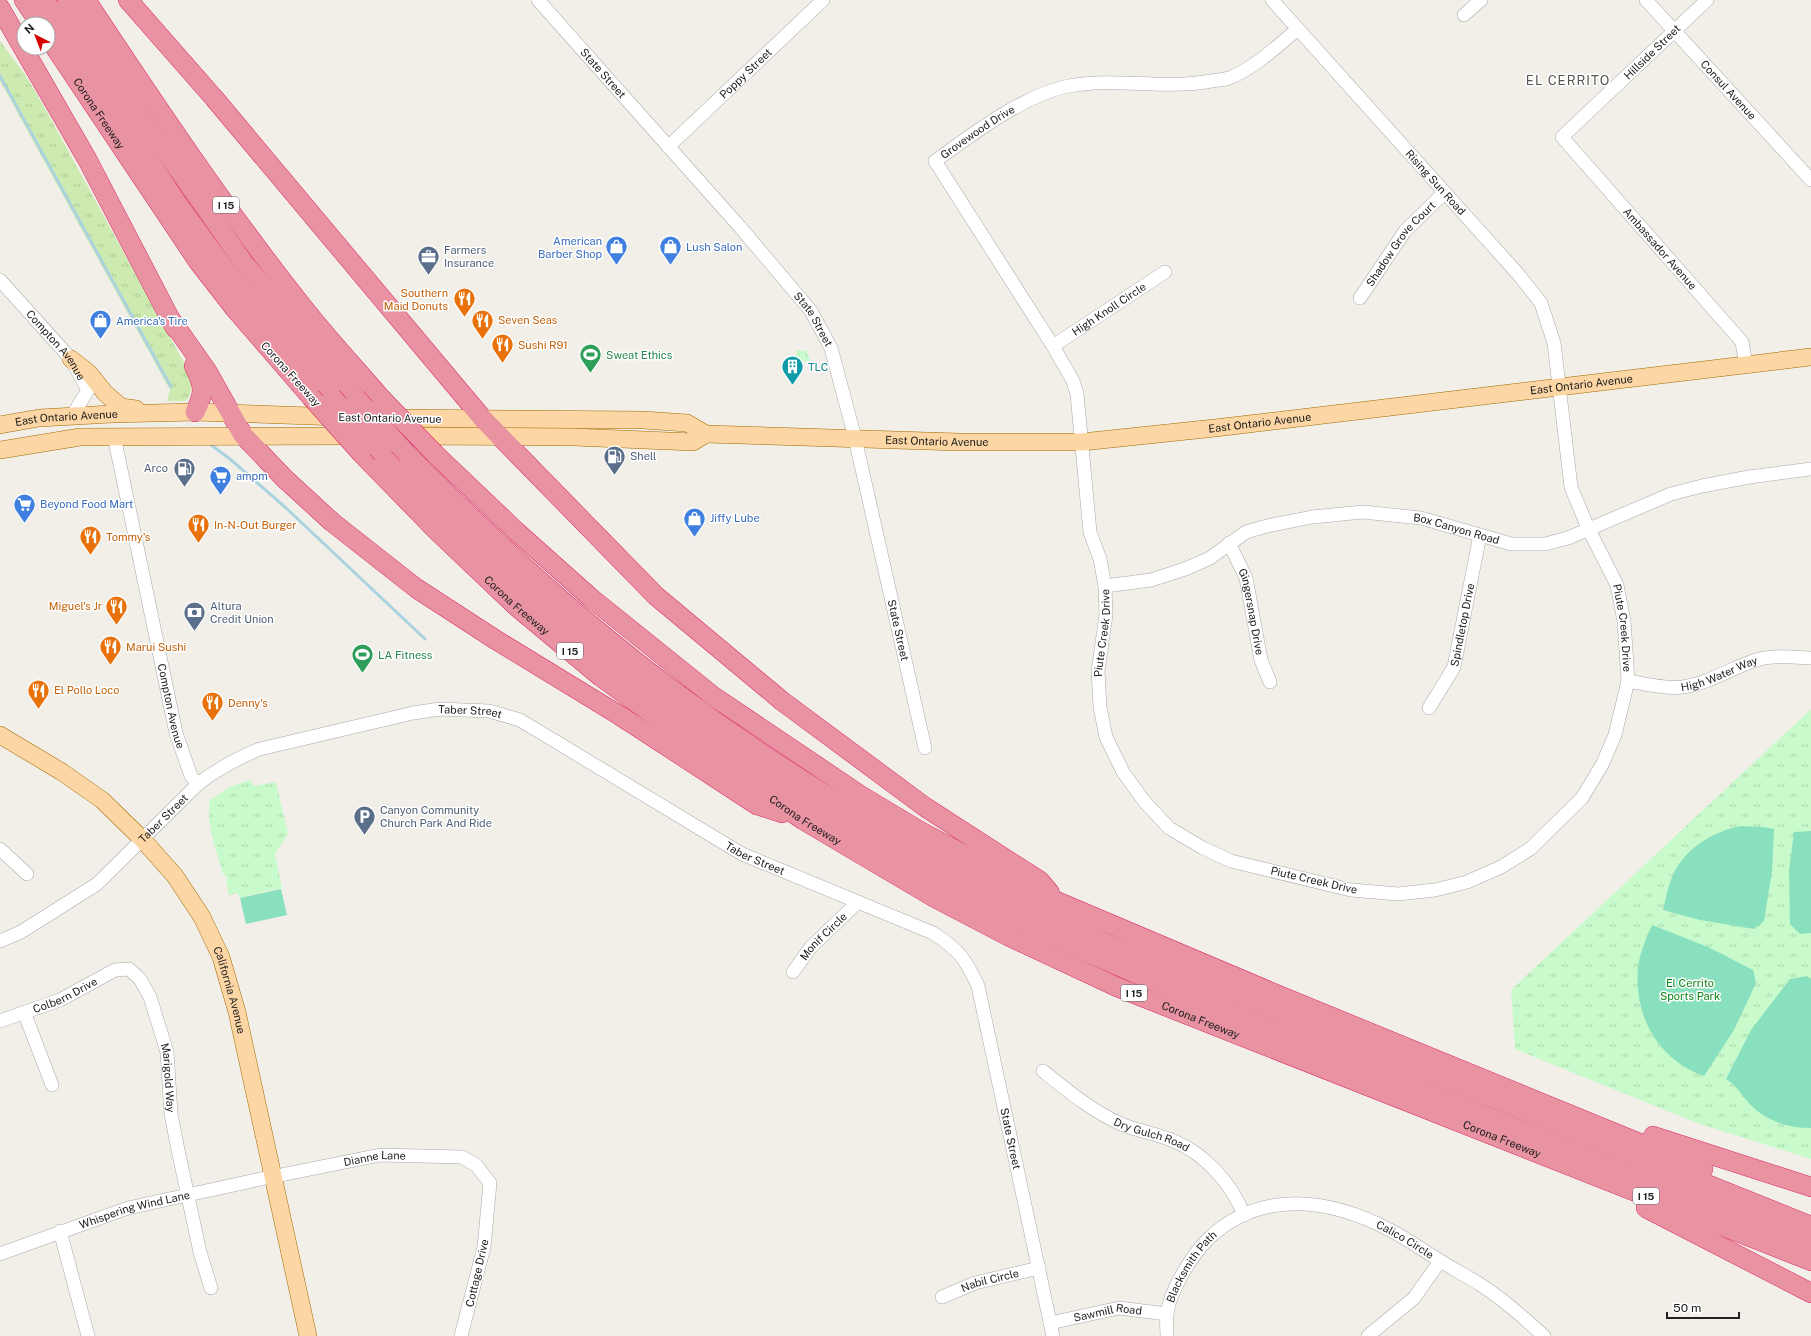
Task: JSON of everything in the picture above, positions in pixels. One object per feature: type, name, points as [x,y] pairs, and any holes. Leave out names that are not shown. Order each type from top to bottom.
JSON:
[{"type":"highway","points":[[24,0],[35,16]]},
{"type":"highway","points":[[45,0],[175,200],[228,273],[332,397],[382,453],[457,529],[527,594],[596,651],[702,731],[821,811],[938,880],[1056,938],[1169,989],[1763,1226],[1811,1243]]},
{"type":"highway","points":[[66,0],[141,116],[244,262],[356,398],[407,454],[466,513],[530,571],[597,630],[659,679],[723,725],[808,783],[894,835],[986,886],[1104,942],[1811,1226]]},
{"type":"highway","name":"I 15","points":[[86,0],[191,157],[233,214],[306,311],[381,398],[435,454],[517,532],[591,598],[713,696],[821,769],[893,815],[1023,886],[1503,1087],[1811,1212]]},
{"type":"highway","points":[[128,0],[219,104],[483,419],[661,600],[782,701],[924,807],[1040,881],[1056,901]]},
{"type":"highway","points":[[0,8],[87,159],[203,383],[202,400],[195,412]]},
{"type":"highway","name":"Corona Freeway","points":[[56,49],[197,260],[235,309],[361,453],[436,530],[517,607],[601,677],[803,820],[935,898],[1008,936],[1111,984],[1811,1261]]},
{"type":"highway","points":[[169,317],[208,371],[243,435],[285,479],[332,522],[416,588],[496,640],[619,715],[757,805],[803,820]]},
{"type":"highway","points":[[1503,1087],[1811,1187]]},
{"type":"highway","points":[[1481,1131],[1662,1215],[1811,1292]]},
{"type":"highway","points":[[1763,1226],[1791,1241],[1811,1249]]},
{"type":"main road","name":"East Ontario Avenue","points":[[0,426],[39,418],[195,412],[483,419],[643,420],[688,423],[706,434],[959,442],[1082,442],[1215,428],[1811,356]]},
{"type":"main road","points":[[71,359],[89,373],[104,393],[121,407],[162,413]]},
{"type":"main road","points":[[114,436],[118,427],[124,423],[216,422],[231,414]]},
{"type":"main road","points":[[0,436],[52,424],[68,416]]},
{"type":"main road","points":[[599,438],[636,432],[643,420]]},
{"type":"main road","name":"East Ontario Avenue","points":[[0,450],[80,437],[114,436],[243,435],[599,438],[693,442],[706,434]]},
{"type":"main road","name":"California Avenue","points":[[0,735],[62,772],[102,800],[143,840],[179,882],[202,917],[221,957],[237,1012],[308,1336]]},
{"type":"street","name":"State Street","points":[[538,0],[740,227],[811,311],[832,348],[855,438],[925,748]]},
{"type":"street","name":"Poppy Street","points":[[668,147],[823,0]]},
{"type":"street","name":"Rising Sun Road","points":[[1272,0],[1518,274],[1541,304],[1554,343],[1558,386]]},
{"type":"street","points":[[1464,15],[1480,0]]},
{"type":"street","name":"Consul Avenue","points":[[1646,0],[1811,180]]},
{"type":"street","name":"Hillside Street","points":[[1562,137],[1707,0]]},
{"type":"street","name":"Grovewood Drive","points":[[1082,442],[1077,394],[1072,381],[1053,346],[935,161],[1026,101],[1046,93],[1069,86],[1095,83],[1188,86],[1228,78],[1260,60],[1298,29]]},
{"type":"street","name":"Ambassador Avenue","points":[[1562,137],[1742,342],[1746,365]]},
{"type":"street","name":"Shadow Grove Court","points":[[1360,298],[1405,231],[1444,193]]},
{"type":"street","name":"High Knoll Circle","points":[[1053,346],[1165,272]]},
{"type":"street","name":"Compton Avenue","points":[[0,280],[71,359],[88,390],[68,416]]},
{"type":"street","name":"Piute Creek Drive","points":[[1082,442],[1090,532],[1100,559],[1105,586],[1106,615],[1098,671],[1100,707],[1106,737],[1123,772],[1144,801],[1169,828],[1202,848],[1231,861],[1351,890],[1398,894],[1435,890],[1467,882],[1501,867],[1530,849],[1582,798],[1602,764],[1615,735],[1628,681],[1624,621],[1617,585],[1588,528],[1571,487],[1558,386]]},
{"type":"street","name":"Compton Avenue","points":[[114,436],[176,733],[191,776],[198,784]]},
{"type":"street","name":"Box Canyon Road","points":[[1105,586],[1150,580],[1185,569],[1210,558],[1246,532],[1312,517],[1363,512],[1421,518],[1511,544],[1545,544],[1568,538],[1588,528],[1671,494],[1702,486],[1749,477],[1811,469]]},
{"type":"street","name":"Spindletop Drive","points":[[1429,708],[1454,667],[1480,535]]},
{"type":"street","name":"Gingersnap Drive","points":[[1229,543],[1246,578],[1261,660],[1270,682]]},
{"type":"street","name":"High Water Way","points":[[1628,681],[1658,686],[1682,687],[1711,680],[1756,660],[1777,657],[1811,658]]},
{"type":"street","name":"Taber Street","points":[[0,941],[21,932],[97,884],[198,784],[210,775],[240,758],[276,744],[413,713],[440,709],[489,711],[520,720],[742,854],[857,903],[933,933],[954,947]]},
{"type":"street","points":[[0,849],[27,874]]},
{"type":"street","name":"Monif Circle","points":[[793,972],[811,947],[857,903]]},
{"type":"street","name":"State Street","points":[[954,947],[967,962],[978,986],[1052,1330]]},
{"type":"street","name":"Colbern Drive","points":[[0,1021],[60,1000],[115,970],[129,969]]},
{"type":"street","name":"Marigold Way","points":[[129,969],[140,979],[150,997],[165,1045],[170,1080],[171,1114],[200,1252],[211,1288]]},
{"type":"street","points":[[24,1012],[52,1085]]},
{"type":"street","name":"Dry Gulch Road","points":[[1043,1071],[1084,1105],[1122,1124],[1175,1142],[1201,1157],[1222,1178],[1241,1206],[1244,1215]]},
{"type":"street","name":"Dianne Lane","points":[[273,1176],[380,1155],[462,1158],[476,1165]]},
{"type":"street","name":"Cottage Drive","points":[[461,1336],[484,1247],[490,1183],[476,1165]]},
{"type":"street","name":"Whispering Wind Lane","points":[[0,1254],[60,1231],[128,1208],[273,1176]]},
{"type":"street","name":"Calico Circle","points":[[1244,1215],[1265,1207],[1286,1203],[1324,1205],[1356,1215],[1391,1230],[1481,1285],[1520,1314],[1544,1336]]},
{"type":"street","name":"Blacksmith Path","points":[[1167,1336],[1166,1314],[1186,1268],[1203,1245],[1220,1228],[1244,1215]]},
{"type":"street","points":[[60,1231],[88,1336]]},
{"type":"street","points":[[1368,1336],[1414,1298],[1440,1261]]},
{"type":"street","name":"Nabil Circle","points":[[942,1297],[975,1284],[1039,1268]]},
{"type":"street","name":"Sawmill Road","points":[[1052,1330],[1119,1308],[1166,1314]]},
{"type":"green space","points":[[0,41],[26,76],[42,103],[193,379],[190,396],[185,401],[167,401],[170,390],[0,81]]},
{"type":"green space","points":[[796,350],[807,351],[810,361],[796,361]]},
{"type":"green space","name":"El Cerrito Sports Park","points":[[1811,709],[1811,1159],[1697,1123],[1515,1049],[1511,990]]},
{"type":"green space","points":[[250,780],[254,786],[276,782],[288,834],[275,854],[282,888],[239,898],[238,893],[229,895],[226,879],[228,878],[223,874],[212,837],[209,809],[210,800],[232,786]]},
{"type":"green space","points":[[1740,826],[1774,829],[1772,871],[1764,921],[1754,929],[1700,920],[1663,910],[1671,880],[1682,860],[1698,844],[1708,838]]},
{"type":"green space","points":[[1811,831],[1811,933],[1800,934],[1790,924],[1789,871],[1794,832]]},
{"type":"green space","points":[[281,889],[287,915],[246,924],[240,898]]},
{"type":"green space","points":[[1652,925],[1708,947],[1753,970],[1756,983],[1734,1030],[1704,1076],[1688,1069],[1662,1048],[1652,1034],[1645,1019],[1640,1003],[1638,969],[1641,952]]},
{"type":"green space","points":[[1807,976],[1811,979],[1811,1128],[1802,1128],[1776,1122],[1760,1113],[1753,1108],[1735,1086],[1726,1079],[1751,1030],[1790,979]]},
{"type":"waterway","points":[[0,76],[171,387]]},
{"type":"waterway","points":[[211,445],[230,459],[286,508],[425,639]]},
{"type":"place","name":"American Barber Shop","points":[[617,266]]},
{"type":"place","name":"Lush Salon","points":[[671,266]]},
{"type":"place","name":"Farmers Insurance","points":[[428,276]]},
{"type":"place","name":"Southern Maid Donuts","points":[[464,318]]},
{"type":"place","name":"America's Tire","points":[[101,340]]},
{"type":"place","name":"Seven Seas","points":[[482,340]]},
{"type":"place","name":"Sushi R91","points":[[503,364]]},
{"type":"place","name":"Sweat Ethics","points":[[591,374]]},
{"type":"place","name":"TLC","points":[[793,386]]},
{"type":"place","name":"Shell","points":[[614,476]]},
{"type":"place","name":"Arco","points":[[184,488]]},
{"type":"place","name":"ampm","points":[[221,496]]},
{"type":"place","name":"Beyond Food Mart","points":[[25,524]]},
{"type":"place","name":"Jiffy Lube","points":[[694,538]]},
{"type":"place","name":"In-N-Out Burger","points":[[198,544]]},
{"type":"place","name":"Tommy's","points":[[90,556]]},
{"type":"place","name":"Miguel's Jr","points":[[117,626]]},
{"type":"place","name":"Altura Credit Union","points":[[194,632]]},
{"type":"place","name":"Marui Sushi","points":[[111,666]]},
{"type":"place","name":"LA Fitness","points":[[363,674]]},
{"type":"place","name":"El Pollo Loco","points":[[38,710]]},
{"type":"place","name":"Denny's","points":[[213,722]]},
{"type":"place","name":"Canyon Community Church Park And Ride","points":[[364,836]]},
{"type":"district","name":"EL CERRITO","points":[[1568,80]]}]
